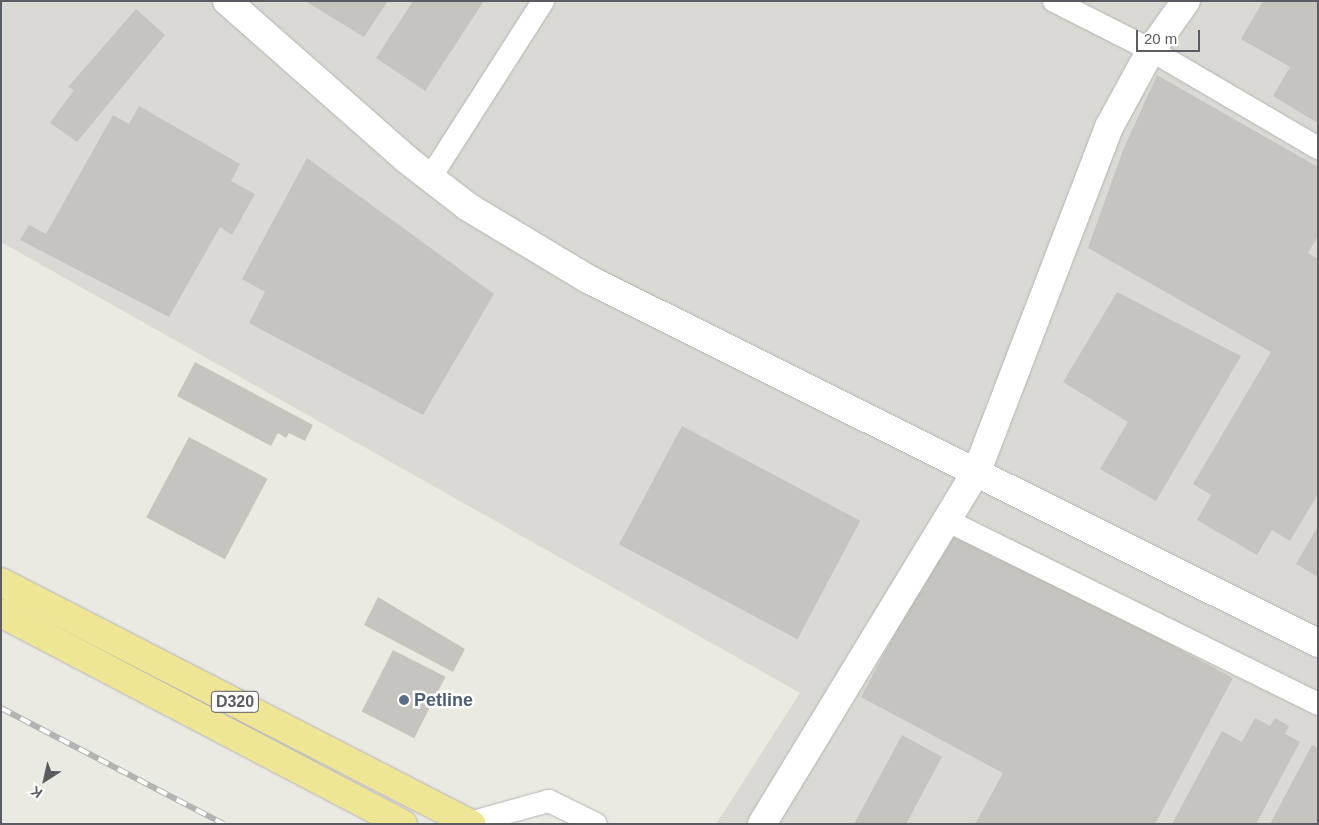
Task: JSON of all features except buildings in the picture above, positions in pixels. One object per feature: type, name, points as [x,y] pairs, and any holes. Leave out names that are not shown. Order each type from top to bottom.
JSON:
[{"type":"highway","name":"D320","points":[[1,582],[470,823]]},
{"type":"highway","name":"D320","points":[[1,613],[403,824]]},
{"type":"street","points":[[227,1],[430,178],[468,207],[588,280],[977,471],[1318,643]]},
{"type":"street","points":[[430,178],[543,1]]},
{"type":"street","points":[[1054,1],[1151,50],[1318,148]]},
{"type":"street","points":[[762,824],[977,471],[1109,127],[1151,50],[1186,1]]},
{"type":"street","points":[[946,520],[1318,704]]},
{"type":"street","points":[[470,823],[549,800],[596,824]]},
{"type":"shaded area","points":[[1,1],[1318,1],[1318,824],[716,824],[800,693],[1,242]]},
{"type":"railway","points":[[1,708],[224,824]]},
{"type":"place","name":"Petline","points":[[404,700]]}]
